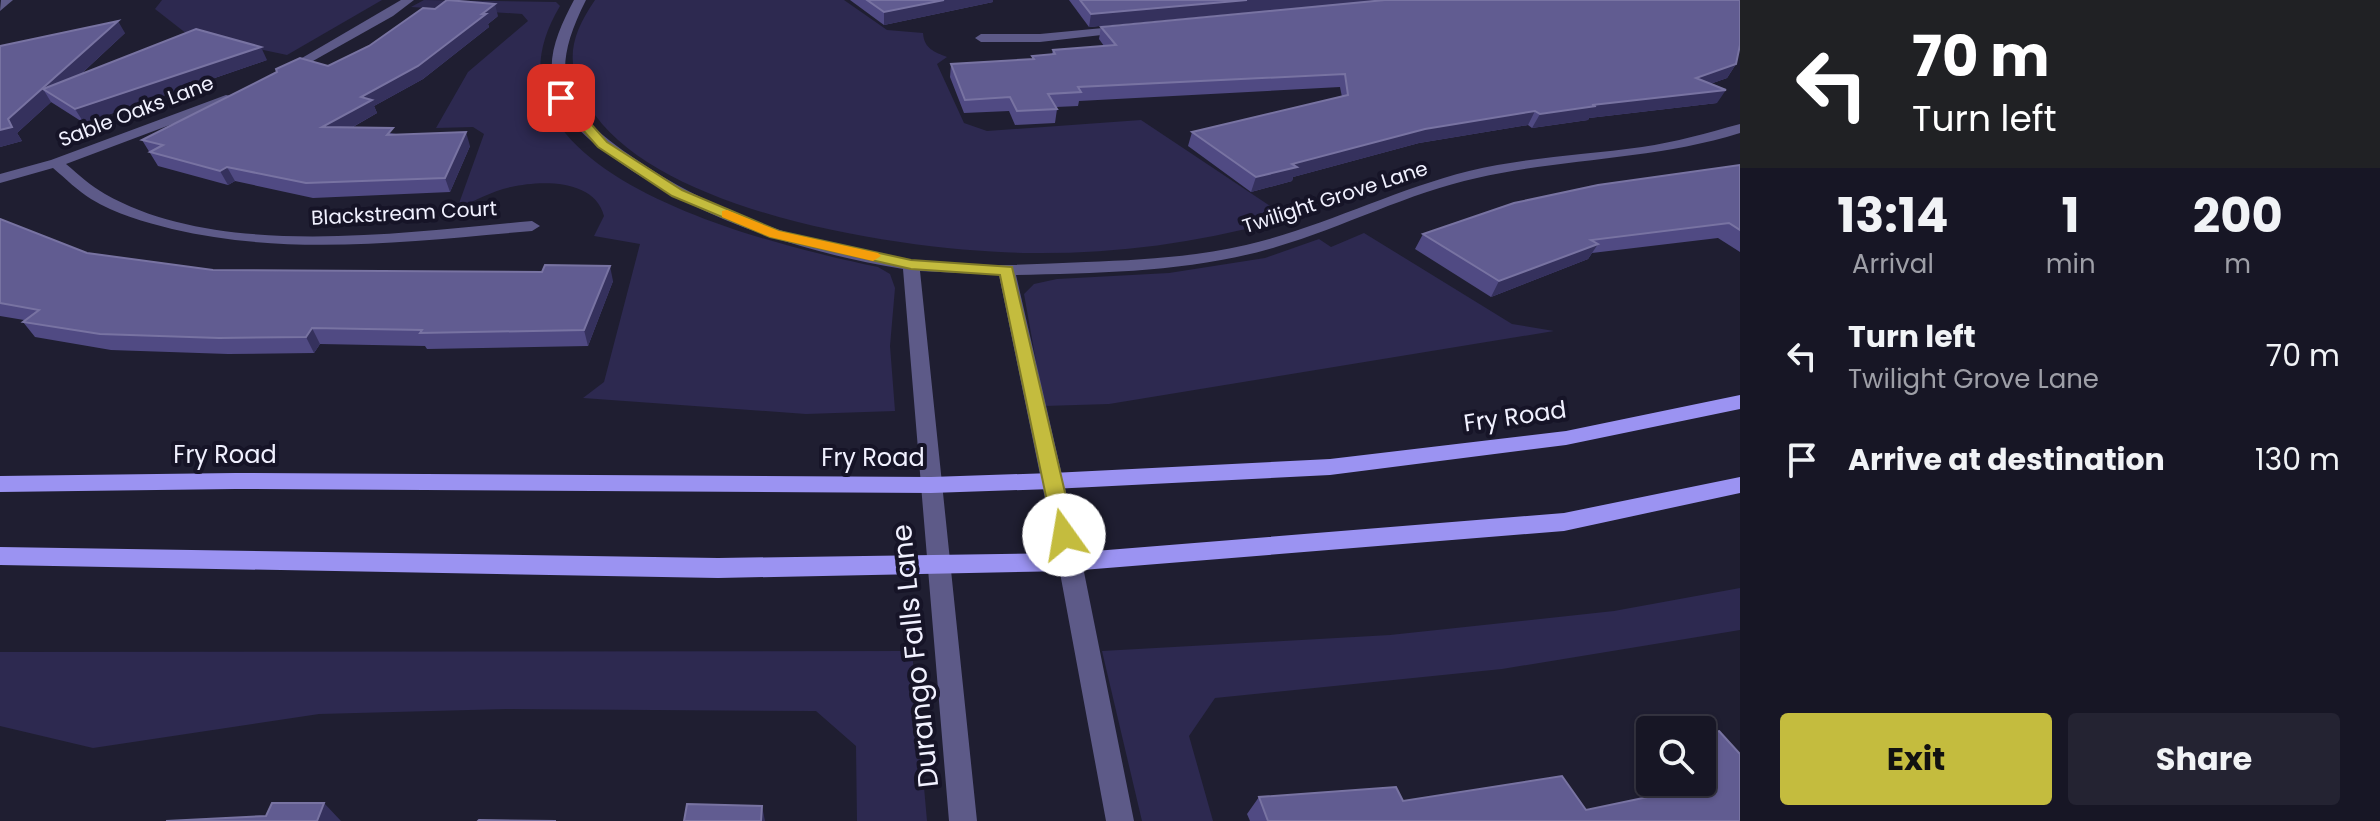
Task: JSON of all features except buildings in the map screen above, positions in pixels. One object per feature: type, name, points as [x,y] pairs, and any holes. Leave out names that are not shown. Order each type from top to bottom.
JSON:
[{"type":"main road","name":"Fry Road","points":[[0,484],[267,481],[931,485],[1052,481],[1345,465],[1566,438],[1740,402]]},
{"type":"main road","points":[[0,556],[718,568],[1070,562],[1564,522],[1740,485]]},
{"type":"street","points":[[0,8],[7,0]]},
{"type":"street","points":[[274,77],[340,42],[408,0]]},
{"type":"street","name":"Twilight Grove Lane","points":[[580,0],[565,26],[556,62],[561,98],[603,144],[677,193],[775,234],[911,265],[1007,271],[1153,265],[1267,245],[1402,195],[1475,174],[1655,149],[1740,128]]},
{"type":"street","points":[[981,38],[1040,38],[1135,29]]},
{"type":"street","name":"Sable Oaks Lane","points":[[0,179],[56,163],[202,110],[245,90]]},
{"type":"street","name":"Blackstream Court","points":[[56,163],[102,199],[164,221],[233,236],[337,240],[532,226]]},
{"type":"street","name":"Durango Falls Lane","points":[[911,265],[963,821]]},
{"type":"street","points":[[1007,271],[1070,562],[1120,821]]},
{"type":"shaded area","points":[[162,0],[382,0],[287,55],[187,34],[155,9]]},
{"type":"shaded area","points":[[424,0],[556,2],[560,6],[540,64],[552,114],[589,156],[642,191],[705,219],[770,240],[878,267],[890,274],[895,288],[890,346],[895,411],[806,414],[583,398],[604,382],[640,244],[594,236],[604,216],[599,204],[590,195],[565,185],[537,183],[511,187],[457,209],[484,134],[473,127],[436,128],[468,72],[528,21],[522,14],[411,7]]},
{"type":"shaded area","points":[[595,0],[844,0],[887,30],[923,33],[928,46],[947,57],[937,64],[964,123],[987,131],[1141,120],[1288,218],[1225,234],[1160,245],[1030,253],[921,245],[856,235],[790,220],[726,200],[669,175],[622,144],[589,106],[576,77],[573,52],[580,27]]},
{"type":"shaded area","points":[[1364,233],[1512,324],[1554,331],[1109,404],[1044,406],[1024,294],[1034,284],[1057,279],[1169,273],[1265,258],[1319,239],[1331,247]]},
{"type":"shaded area","points":[[1740,588],[1740,630],[1502,669],[1215,698],[1189,736],[1213,821],[1142,821],[1102,651],[1390,635],[1614,611]]},
{"type":"shaded area","points":[[912,651],[927,821],[857,821],[856,746],[816,711],[507,709],[319,714],[93,748],[0,726],[0,652]]},
{"type":"slow traffic","points":[[727,214],[775,234],[873,256]]},
{"type":"route","points":[[561,98],[603,144],[677,193],[775,234],[911,265],[1007,271],[1064,535]]}]
